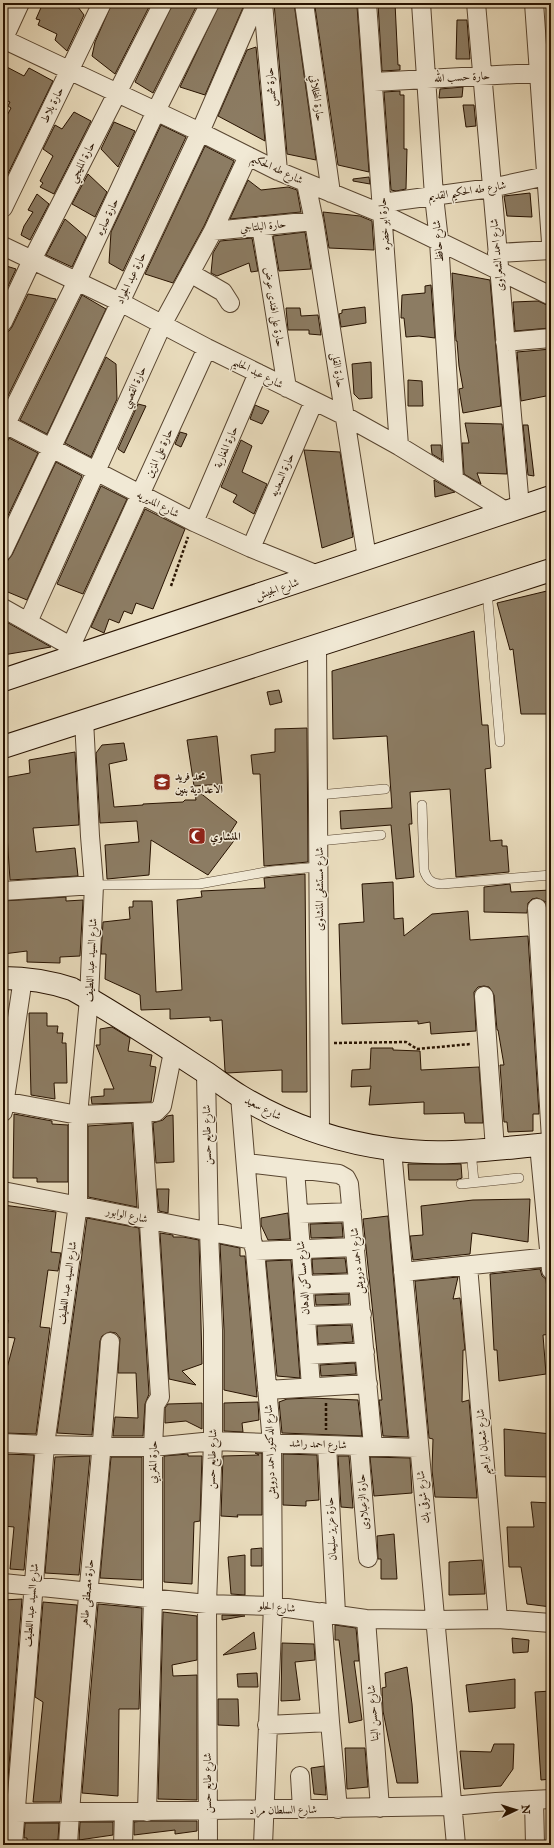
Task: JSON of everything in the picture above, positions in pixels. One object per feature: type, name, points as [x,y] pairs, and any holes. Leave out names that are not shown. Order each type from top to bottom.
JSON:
[{"type":"main road","name":"شارع الجيش","points":[[3,680],[78,650],[318,575],[551,497]]},
{"type":"main road","points":[[3,747],[551,570]]},
{"type":"main road","name":"شارع سعيد","points":[[13,978],[52,982],[72,989],[240,1096],[282,1118],[320,1133],[356,1143],[392,1150],[432,1153],[471,1152],[547,1143]]},
{"type":"street","points":[[3,40],[20,3]]},
{"type":"street","name":"حارة بلاط","points":[[3,208],[102,3]]},
{"type":"street","name":"حارة المليجي","points":[[3,322],[32,260],[163,3]]},
{"type":"street","name":"حارة صابره","points":[[4,426],[76,281],[156,111],[210,3]]},
{"type":"street","name":"حارة عبد الجواد","points":[[3,551],[200,132],[256,3]]},
{"type":"street","name":"حارة شمس","points":[[263,3],[278,171]]},
{"type":"street","name":"حارة المخللاتي","points":[[304,3],[331,193]]},
{"type":"street","name":"حارة ابو خضره","points":[[366,3],[374,82],[399,446]]},
{"type":"street","name":"شارع حافظ","points":[[421,3],[434,196],[439,242],[454,479]]},
{"type":"street","name":"شارع احمد الشعراوى","points":[[476,3],[505,342],[514,510]]},
{"type":"street","points":[[534,3],[545,72],[551,242]]},
{"type":"street","name":"شارع طه الحكيم","points":[[3,40],[156,111],[278,171],[331,193],[382,209],[439,242],[551,296]]},
{"type":"street","name":"حارة حسب الله","points":[[374,82],[545,72]]},
{"type":"street","name":"حارة القصبي","points":[[28,622],[163,323],[213,231],[248,156]]},
{"type":"street","name":"شارع طه الحكيم القديم","points":[[382,209],[434,196],[491,188],[548,176]]},
{"type":"street","name":"حارة القلى","points":[[306,182],[314,221],[367,558]]},
{"type":"street","name":"حارة البلتاجي","points":[[213,231],[314,221]]},
{"type":"street","name":"حارة على افندى عوض","points":[[261,226],[287,388]]},
{"type":"street","name":"شارع عبد الحليم","points":[[3,246],[163,323],[207,348],[345,416],[454,479],[514,510]]},
{"type":"street","points":[[497,253],[551,250]]},
{"type":"street","points":[[190,273],[223,292],[230,303]]},
{"type":"street","points":[[505,342],[551,338]]},
{"type":"street","name":"حارة على المزين","points":[[78,650],[140,495],[207,348]]},
{"type":"street","name":"حارة المغاربة","points":[[194,522],[258,373]]},
{"type":"street","name":"حارة السعديه","points":[[251,548],[314,401]]},
{"type":"street","name":"شارع المديريه","points":[[4,426],[194,522],[251,548],[318,575]]},
{"type":"street","points":[[3,608],[78,650]]},
{"type":"street","name":"شارع مستشفى المنشاوى","points":[[317,645],[320,1133]]},
{"type":"street","name":"شارع السيد عبد اللطيف","points":[[13,1845],[15,1813],[11,1767],[33,1586],[45,1445],[78,1204],[78,1115],[89,999],[94,885],[84,720]]},
{"type":"street","points":[[3,891],[94,885]]},
{"type":"street","points":[[403,1272],[468,1266],[550,1264],[547,1143],[548,1060],[546,979],[537,908]]},
{"type":"street","points":[[13,978],[4,1104],[78,1115],[156,1112],[161,1108],[173,1052]]},
{"type":"street","points":[[484,996],[495,1149]]},
{"type":"street","name":"شارع طايع حسن","points":[[206,1073],[209,1232],[213,1330],[213,1441],[207,1604],[208,1845]]},
{"type":"street","name":"شارع الدكتور احمد درويش","points":[[240,1096],[272,1442],[273,1606],[267,1725],[264,1845]]},
{"type":"street","name":"حارة المغربي","points":[[142,1113],[147,1219],[160,1397],[155,1405],[153,1447],[153,1598],[147,1812]]},
{"type":"street","name":"شارع شوقى بك","points":[[392,1150],[418,1448],[436,1620],[456,1845]]},
{"type":"street","name":"شارع احمد درويش","points":[[247,1163],[339,1174],[346,1178],[349,1184],[368,1384],[366,1446]]},
{"type":"street","name":"شارع مساكن الدهان","points":[[295,1169],[309,1355],[318,1387]]},
{"type":"street","name":"شارع الوابور","points":[[3,1191],[78,1204],[209,1232],[253,1246],[301,1249],[356,1247]]},
{"type":"street","points":[[299,1214],[352,1212]]},
{"type":"street","name":"شارع شعبان ابراهيم","points":[[468,1266],[498,1619]]},
{"type":"street","points":[[304,1286],[359,1283]]},
{"type":"street","points":[[306,1316],[362,1314]]},
{"type":"street","name":"حارة مصطفى طاهر","points":[[68,1845],[87,1590],[102,1445],[110,1342]]},
{"type":"street","points":[[309,1355],[365,1352]]},
{"type":"street","points":[[267,1390],[368,1384]]},
{"type":"street","name":"شارع احمد راشد","points":[[3,1443],[153,1447],[213,1441],[418,1448]]},
{"type":"street","name":"حارة عزيز سليمان","points":[[327,1445],[330,1722],[338,1809]]},
{"type":"street","name":"حارة الزعبلاوى","points":[[366,1446],[368,1558]]},
{"type":"street","name":"شارع الحلو","points":[[3,1583],[87,1590],[207,1604],[273,1606],[366,1619],[498,1619],[551,1623]]},
{"type":"street","name":"شارع حسن البنا","points":[[366,1619],[380,1808]]},
{"type":"street","points":[[267,1725],[330,1722]]},
{"type":"street","points":[[300,1776],[302,1809]]},
{"type":"street","points":[[535,1845],[543,1800]]},
{"type":"street","name":"شارع السلطان مراد","points":[[15,1813],[380,1808],[452,1806],[543,1800]]},
{"type":"street","points":[[123,1845],[124,1812]]},
{"type":"lane","points":[[487,590],[500,742]]},
{"type":"lane","points":[[318,795],[385,789]]},
{"type":"lane","points":[[422,805],[424,870],[430,881],[436,884],[442,884],[551,875]]},
{"type":"lane","points":[[319,841],[381,835]]},
{"type":"lane","points":[[94,885],[198,884],[271,871],[319,867]]},
{"type":"lane","points":[[471,1152],[474,1182]]},
{"type":"lane","points":[[461,1184],[519,1178]]},
{"type":"path","points":[[171,586],[194,522]]},
{"type":"path","points":[[320,1044],[406,1042],[417,1049],[487,1043]]},
{"type":"path","points":[[318,1387],[327,1445]]},
{"type":"building","points":[[43,3],[75,3],[84,15],[67,51],[55,40],[57,34],[38,25],[40,20],[36,19]]},
{"type":"building","points":[[112,3],[151,3],[115,74],[92,56],[95,42]]},
{"type":"building","points":[[173,3],[198,3],[153,93],[135,82]]},
{"type":"building","points":[[220,3],[245,3],[205,95],[180,87]]},
{"type":"building","points":[[274,3],[294,3],[316,160],[287,154]]},
{"type":"building","points":[[395,3],[398,65],[400,65],[400,70],[382,71],[378,4]]},
{"type":"building","points":[[357,6],[369,172],[338,165],[315,7]]},
{"type":"building","points":[[457,20],[467,20],[470,59],[456,59]]},
{"type":"building","points":[[256,47],[265,141],[218,116],[247,50]]},
{"type":"building","points":[[3,65],[24,76],[29,68],[53,81],[3,184],[3,123],[11,108],[8,106],[10,102],[3,99]]},
{"type":"building","points":[[463,87],[462,97],[439,98],[440,89]]},
{"type":"building","points":[[400,91],[400,95],[404,95],[404,149],[407,149],[406,189],[396,191],[391,190],[384,92]]},
{"type":"building","points":[[463,105],[474,105],[476,126],[466,127]]},
{"type":"building","points":[[74,112],[91,121],[54,194],[40,187],[43,183],[40,181],[53,156],[43,149],[55,125],[62,129]]},
{"type":"building","points":[[114,122],[135,131],[118,167],[101,149]]},
{"type":"building","points":[[161,125],[186,137],[123,271],[109,263],[111,232]]},
{"type":"building","points":[[205,146],[234,161],[204,226],[173,283],[145,274]]},
{"type":"building","points":[[88,174],[107,192],[95,217],[72,204]]},
{"type":"building","points":[[369,177],[370,184],[353,181],[353,179]]},
{"type":"building","points":[[248,180],[261,190],[288,187],[297,190],[301,212],[230,219]]},
{"type":"building","points":[[530,193],[532,217],[507,216],[504,196]]},
{"type":"building","points":[[37,194],[49,204],[30,240],[21,235],[24,226],[33,212],[28,210]]},
{"type":"building","points":[[323,212],[360,216],[372,221],[374,250],[329,248]]},
{"type":"building","points":[[65,219],[86,237],[72,267],[46,255]]},
{"type":"building","points":[[305,232],[311,269],[279,271],[273,236]]},
{"type":"building","points":[[252,238],[258,271],[251,272],[249,263],[217,276],[211,273],[213,253],[220,241]]},
{"type":"building","points":[[3,265],[16,269],[3,297]]},
{"type":"building","points":[[452,273],[490,280],[501,406],[463,413],[459,389],[463,388],[456,341]]},
{"type":"building","points":[[431,285],[435,338],[419,336],[406,337],[404,318],[401,318],[402,295],[425,293],[425,286]]},
{"type":"building","points":[[28,294],[56,299],[3,406],[3,332],[9,331],[12,327]]},
{"type":"building","points":[[82,295],[106,309],[47,434],[20,420]]},
{"type":"building","points":[[538,301],[549,306],[550,328],[515,331],[513,302]]},
{"type":"building","points":[[365,307],[366,323],[341,327],[339,314],[342,313],[342,310]]},
{"type":"building","points":[[286,308],[300,308],[301,316],[318,315],[321,335],[309,334],[309,330],[288,330]]},
{"type":"building","points":[[551,349],[551,395],[521,401],[517,352]]},
{"type":"building","points":[[106,357],[116,364],[117,399],[91,457],[65,443]]},
{"type":"building","points":[[371,362],[372,398],[359,399],[354,394],[352,364]]},
{"type":"building","points":[[408,380],[422,381],[423,406],[408,406]]},
{"type":"building","points":[[138,404],[146,406],[124,453],[118,449]]},
{"type":"building","points":[[255,405],[269,411],[262,424],[250,419]]},
{"type":"building","points":[[465,423],[502,424],[507,474],[477,473],[481,484],[464,474],[462,443],[469,443]]},
{"type":"building","points":[[523,425],[528,425],[534,476],[528,475]]},
{"type":"building","points":[[180,432],[187,434],[181,447],[175,444]]},
{"type":"building","points":[[9,438],[38,453],[3,526],[3,451]]},
{"type":"building","points":[[241,440],[252,446],[242,472],[267,484],[254,514],[233,502],[237,495],[221,487]]},
{"type":"building","points":[[431,445],[441,445],[442,460],[432,454]]},
{"type":"building","points":[[304,450],[340,452],[353,537],[322,548]]},
{"type":"building","points":[[56,462],[82,476],[27,600],[3,590],[3,572]]},
{"type":"building","points":[[434,480],[455,492],[435,497]]},
{"type":"building","points":[[101,486],[127,499],[83,594],[57,584]]},
{"type":"building","points":[[145,509],[185,529],[153,609],[136,603],[132,614],[124,611],[119,623],[109,619],[104,633],[91,627]]},
{"type":"building","points":[[551,590],[551,714],[521,714],[513,649],[510,650],[497,603]]},
{"type":"building","points":[[3,620],[51,647],[3,655]]},
{"type":"building","points":[[474,631],[482,725],[488,725],[491,768],[485,769],[490,841],[502,840],[502,846],[507,846],[509,872],[456,877],[450,789],[410,792],[412,824],[409,824],[414,877],[396,879],[391,825],[341,829],[340,811],[392,808],[387,736],[333,739],[332,671]]},
{"type":"building","points":[[279,690],[282,702],[270,705],[267,692]]},
{"type":"building","points":[[307,728],[308,862],[264,866],[260,774],[253,774],[251,755],[275,752],[275,729]]},
{"type":"building","points":[[217,736],[222,784],[194,786],[187,740]]},
{"type":"building","points":[[124,743],[127,760],[109,764],[114,807],[196,800],[194,788],[237,822],[230,833],[236,838],[208,875],[151,840],[149,875],[107,879],[105,845],[139,842],[137,821],[100,823],[96,753],[102,745]]},
{"type":"building","points":[[75,752],[79,825],[33,828],[36,852],[75,848],[78,876],[10,880],[7,835],[5,835],[3,822],[3,778],[30,773],[29,760]]},
{"type":"building","points":[[305,874],[307,1092],[282,1092],[282,1070],[227,1073],[225,1071],[222,1020],[210,1021],[210,1017],[170,1019],[170,1009],[141,1010],[140,995],[105,979],[106,954],[101,954],[103,922],[130,919],[129,907],[133,907],[133,901],[152,901],[156,992],[182,990],[177,900],[202,897],[201,891],[265,888],[264,878]]},
{"type":"building","points":[[393,882],[394,919],[403,918],[404,936],[432,914],[468,911],[470,940],[528,936],[539,1114],[533,1114],[533,1131],[508,1132],[507,1122],[504,1122],[500,1065],[504,1065],[497,1030],[494,995],[489,987],[478,987],[474,992],[476,1031],[431,1034],[430,1022],[418,1024],[418,1021],[342,1024],[339,924],[364,922],[362,884]]},
{"type":"building","points":[[510,884],[511,892],[551,890],[551,913],[548,913],[546,902],[537,898],[532,899],[528,903],[527,913],[484,912],[484,887]]},
{"type":"building","points":[[66,897],[66,901],[83,900],[80,956],[60,957],[60,963],[27,962],[27,951],[3,954],[3,901]]},
{"type":"building","points":[[29,1013],[47,1013],[47,1026],[58,1026],[57,1033],[63,1033],[62,1043],[66,1043],[67,1083],[54,1083],[55,1099],[31,1095]]},
{"type":"building","points":[[112,1027],[130,1038],[128,1051],[152,1055],[150,1066],[156,1067],[151,1102],[92,1104],[91,1097],[104,1096],[104,1089],[114,1089],[96,1045],[100,1045],[100,1029]]},
{"type":"building","points":[[371,1048],[393,1048],[393,1050],[420,1051],[421,1070],[479,1067],[483,1123],[465,1123],[464,1113],[424,1114],[424,1102],[369,1105],[371,1086],[351,1087],[352,1070],[370,1069]]},
{"type":"building","points":[[14,1114],[52,1121],[52,1124],[68,1125],[68,1182],[37,1182],[37,1178],[13,1178]]},
{"type":"building","points":[[173,1115],[174,1162],[156,1163],[153,1123],[163,1120],[167,1116]]},
{"type":"building","points":[[132,1123],[137,1207],[88,1197],[88,1126]]},
{"type":"building","points":[[408,1164],[461,1164],[462,1178],[456,1180],[409,1180]]},
{"type":"building","points":[[157,1189],[169,1189],[168,1213],[159,1211]]},
{"type":"building","points":[[530,1199],[528,1242],[472,1233],[470,1254],[413,1260],[410,1236],[423,1235],[421,1206],[473,1200]]},
{"type":"building","points":[[3,1205],[56,1212],[51,1252],[61,1253],[58,1271],[48,1270],[40,1327],[50,1328],[36,1434],[3,1433],[3,1383],[15,1338],[6,1337],[8,1320],[3,1319]]},
{"type":"building","points":[[288,1213],[290,1239],[268,1240],[261,1225],[261,1218]]},
{"type":"building","points":[[388,1216],[408,1437],[383,1436],[379,1400],[382,1400],[363,1219]]},
{"type":"building","points":[[87,1218],[139,1228],[149,1394],[145,1404],[143,1436],[113,1436],[115,1417],[138,1418],[136,1373],[118,1373],[120,1338],[116,1333],[110,1332],[102,1336],[100,1341],[92,1435],[57,1433]]},
{"type":"building","points":[[342,1223],[343,1237],[311,1238],[310,1224]]},
{"type":"building","points":[[160,1233],[173,1235],[173,1237],[199,1240],[202,1364],[182,1371],[196,1385],[169,1379]]},
{"type":"building","points":[[220,1244],[240,1248],[240,1256],[245,1256],[257,1397],[224,1390],[224,1330]]},
{"type":"building","points":[[345,1258],[347,1273],[313,1274],[312,1259]]},
{"type":"building","points":[[291,1260],[300,1378],[277,1376],[266,1261]]},
{"type":"building","points":[[540,1269],[542,1276],[546,1279],[551,1334],[543,1335],[546,1374],[499,1381],[497,1350],[494,1350],[490,1274]]},
{"type":"building","points":[[458,1277],[453,1299],[460,1298],[465,1350],[463,1350],[462,1402],[469,1400],[477,1498],[435,1497],[432,1470],[433,1439],[429,1438],[415,1281]]},
{"type":"building","points":[[349,1294],[349,1304],[316,1305],[315,1295]]},
{"type":"building","points":[[351,1325],[353,1342],[318,1344],[317,1326]]},
{"type":"building","points":[[355,1363],[356,1374],[321,1376],[320,1365]]},
{"type":"building","points":[[311,1398],[358,1400],[362,1436],[282,1433],[279,1402],[287,1399]]},
{"type":"building","points":[[258,1402],[259,1420],[242,1423],[243,1432],[224,1431],[224,1403]]},
{"type":"building","points":[[202,1403],[202,1429],[186,1421],[165,1423],[165,1408],[168,1404]]},
{"type":"building","points":[[504,1429],[551,1434],[551,1477],[505,1476]]},
{"type":"building","points":[[255,1453],[262,1453],[262,1515],[237,1515],[238,1517],[221,1516],[223,1456],[259,1455]]},
{"type":"building","points":[[3,1454],[34,1455],[24,1570],[10,1569],[14,1527],[3,1526]]},
{"type":"building","points":[[188,1454],[188,1456],[202,1456],[200,1521],[194,1522],[192,1584],[164,1582],[164,1456]]},
{"type":"building","points":[[283,1454],[317,1455],[319,1500],[306,1501],[306,1506],[283,1505]]},
{"type":"building","points":[[90,1456],[79,1575],[45,1573],[55,1457]]},
{"type":"building","points":[[338,1456],[349,1456],[353,1508],[341,1507]]},
{"type":"building","points":[[111,1457],[142,1457],[142,1580],[100,1578]]},
{"type":"building","points":[[370,1457],[410,1458],[412,1493],[374,1496]]},
{"type":"building","points":[[531,1502],[551,1503],[551,1607],[527,1604],[521,1567],[509,1567],[507,1527],[534,1527]]},
{"type":"building","points":[[394,1534],[397,1579],[381,1579],[381,1559],[378,1559],[377,1536]]},
{"type":"building","points":[[262,1548],[262,1566],[251,1566],[251,1549]]},
{"type":"building","points":[[245,1555],[245,1595],[231,1594],[228,1557]]},
{"type":"building","points":[[482,1560],[485,1594],[449,1595],[449,1562]]},
{"type":"building","points":[[22,1599],[7,1792],[3,1792],[3,1600]]},
{"type":"building","points":[[43,1602],[77,1605],[60,1802],[33,1802],[43,1702],[35,1697]]},
{"type":"building","points":[[98,1604],[142,1608],[139,1709],[119,1709],[118,1796],[82,1793]]},
{"type":"building","points":[[163,1612],[197,1616],[197,1660],[172,1665],[173,1676],[197,1675],[197,1800],[158,1799]]},
{"type":"building","points":[[222,1615],[245,1616],[222,1620]]},
{"type":"building","points":[[335,1625],[356,1628],[359,1661],[354,1661],[362,1720],[349,1723],[339,1640],[335,1640]]},
{"type":"building","points":[[254,1632],[256,1649],[223,1655]]},
{"type":"building","points":[[512,1638],[529,1640],[528,1652],[513,1653]]},
{"type":"building","points":[[282,1643],[314,1644],[315,1660],[295,1662],[300,1700],[281,1701]]},
{"type":"building","points":[[407,1667],[412,1704],[418,1783],[397,1783],[383,1711],[382,1688],[386,1687],[385,1673]]},
{"type":"building","points":[[257,1673],[258,1687],[238,1687],[237,1674]]},
{"type":"building","points":[[515,1679],[515,1708],[469,1712],[466,1685]]},
{"type":"building","points":[[551,1691],[551,1779],[541,1780],[535,1692]]},
{"type":"building","points":[[218,1699],[238,1699],[239,1726],[218,1725]]},
{"type":"building","points":[[494,1744],[514,1744],[513,1769],[501,1786],[464,1789],[460,1751],[491,1752]]},
{"type":"building","points":[[345,1748],[365,1748],[368,1787],[347,1789]]},
{"type":"building","points":[[324,1766],[326,1795],[314,1794],[311,1768]]},
{"type":"building","points":[[197,1821],[197,1831],[175,1834],[175,1830],[134,1835],[134,1822]]},
{"type":"building","points":[[80,1822],[113,1822],[113,1835],[79,1840]]},
{"type":"building","points":[[25,1823],[59,1823],[58,1840],[27,1842],[27,1838],[24,1838]]},
{"type":"place","name":"محمد فريد الاعدادية بنين","points":[[162,782]]},
{"type":"place","name":"المنشاوي","points":[[197,836]]}]
